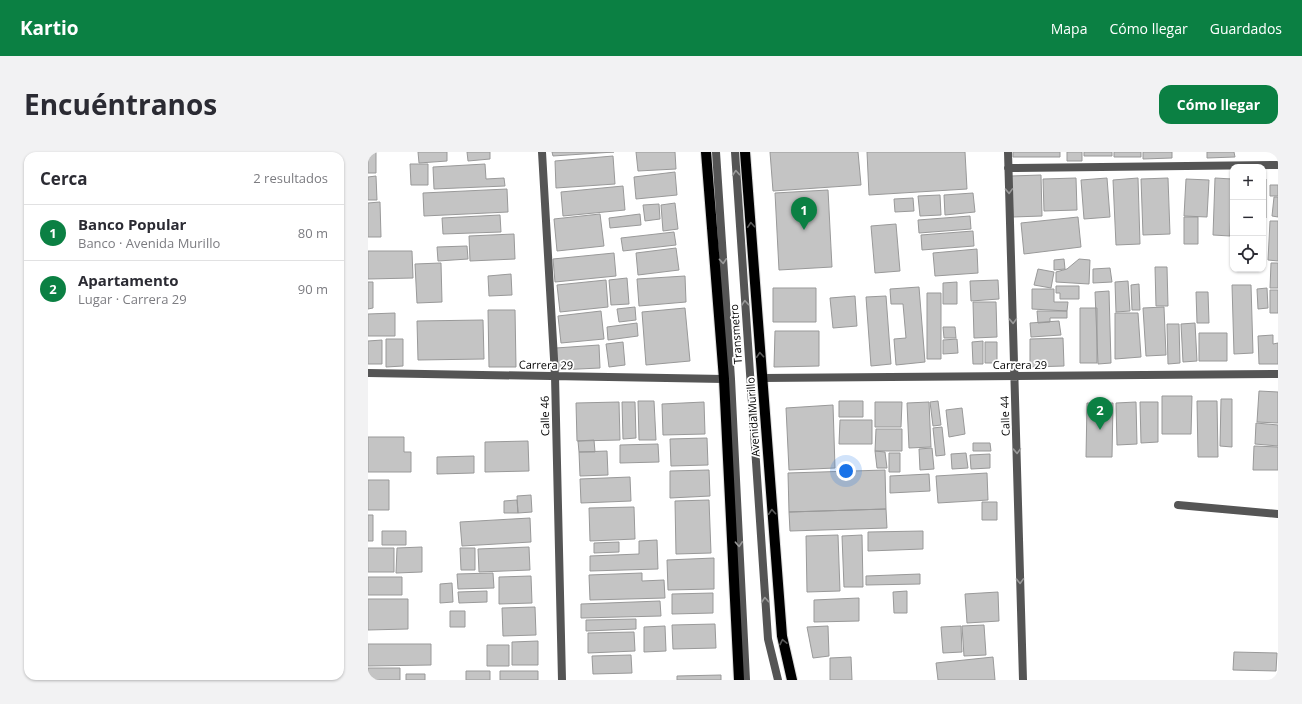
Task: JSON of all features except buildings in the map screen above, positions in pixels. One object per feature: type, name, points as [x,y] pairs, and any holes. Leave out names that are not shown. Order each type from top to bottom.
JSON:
[{"type":"main road","points":[[706,152],[724,379],[739,680]]},
{"type":"main road","name":"Avenida Murillo","points":[[745,152],[782,636],[792,680]]},
{"type":"street","name":"Calle 46","points":[[542,152],[555,376],[562,680]]},
{"type":"street","name":"Transmetro","points":[[716,152],[731,387],[746,680]]},
{"type":"street","name":"Transmetro","points":[[735,152],[768,639],[778,680]]},
{"type":"street","name":"Calle 44","points":[[1008,152],[1023,680]]},
{"type":"street","points":[[1008,168],[1278,165]]},
{"type":"street","name":"Carrera 29","points":[[368,373],[724,379]]},
{"type":"street","name":"Carrera 29","points":[[762,378],[1278,374]]},
{"type":"street","points":[[1178,505],[1278,514]]},
{"type":"place","name":"Banco Popular","points":[[804,230]]},
{"type":"place","name":"Apartamento","points":[[1100,430]]}]
